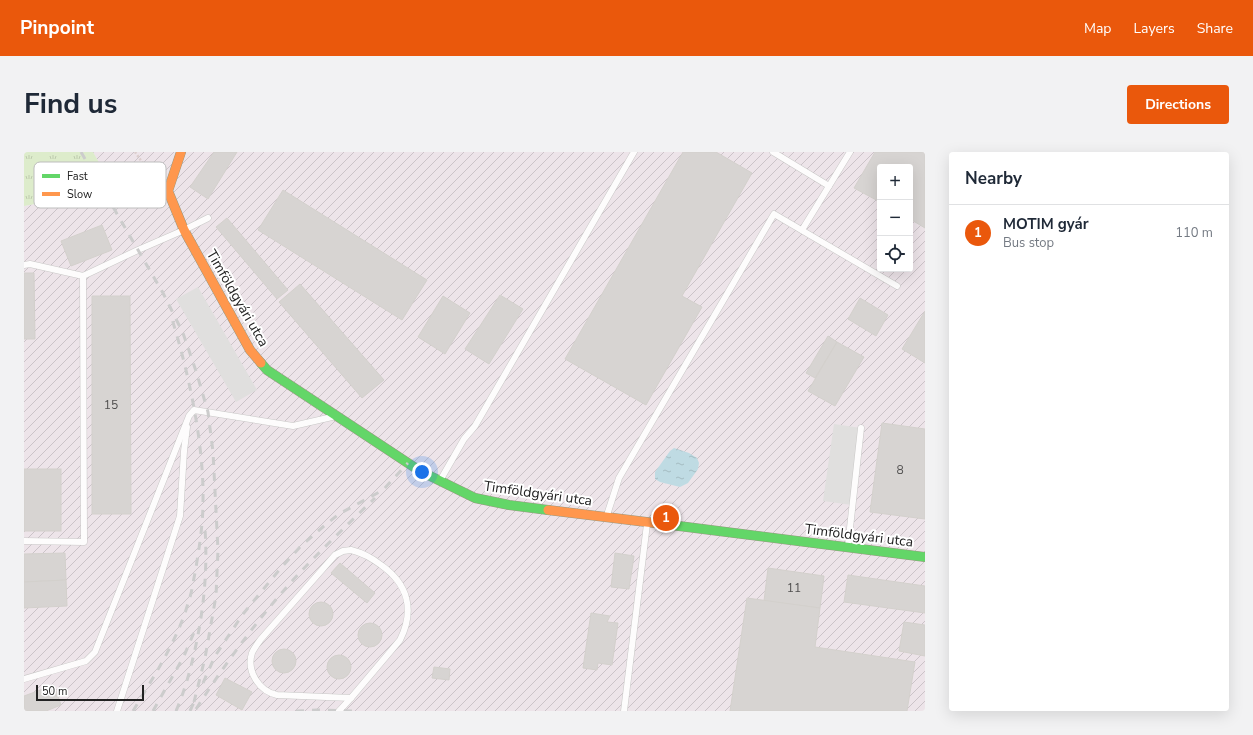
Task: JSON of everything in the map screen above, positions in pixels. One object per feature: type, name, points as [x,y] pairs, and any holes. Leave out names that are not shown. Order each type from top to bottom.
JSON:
[{"type":"street","points":[[168,191],[181,152]]},
{"type":"street","name":"Timföldgyári utca","points":[[168,191],[184,230],[250,350],[267,370],[420,471],[475,498],[509,505],[925,557]]},
{"type":"lane","points":[[440,481],[464,439],[475,426],[634,152]]},
{"type":"lane","points":[[773,152],[829,186]]},
{"type":"lane","points":[[802,230],[850,152]]},
{"type":"lane","points":[[607,517],[619,478],[774,214],[897,286]]},
{"type":"lane","points":[[24,265],[30,264],[82,276],[208,218]]},
{"type":"lane","points":[[24,541],[84,542],[82,276]]},
{"type":"lane","points":[[24,679],[86,662],[95,652],[189,416],[194,410],[293,426],[335,416]]},
{"type":"lane","points":[[117,711],[180,516],[184,451],[189,416]]},
{"type":"lane","points":[[848,547],[861,428]]},
{"type":"lane","points":[[624,711],[647,522]]},
{"type":"lane","points":[[339,711],[351,698],[400,640],[405,630],[408,603],[401,584],[389,570],[360,552],[351,550],[343,551],[335,555],[261,639],[253,651],[250,660],[254,678],[269,693],[277,695],[351,698]]},
{"type":"path","points":[[135,152],[142,162]]},
{"type":"shaded area","points":[[93,152],[925,152],[925,711],[24,711],[24,206],[34,204],[34,208],[166,208],[166,162],[98,162]]},
{"type":"shaded area","points":[[198,287],[257,390],[236,402],[176,299]]},
{"type":"shaded area","points":[[834,424],[861,428],[852,505],[823,501]]},
{"type":"green space","points":[[24,152],[93,152],[99,162],[34,162],[34,204],[24,206]]},
{"type":"water","points":[[674,448],[689,453],[697,458],[699,463],[698,469],[688,483],[680,487],[660,482],[655,479],[655,472],[670,451]]},
{"type":"building","points":[[214,152],[237,152],[208,199],[190,187]]},
{"type":"building","points":[[683,152],[716,152],[752,173],[682,296],[702,307],[646,405],[565,359]]},
{"type":"building","points":[[875,152],[925,152],[925,228],[913,221],[913,164],[877,164],[877,200],[854,188]]},
{"type":"building","points":[[283,190],[427,280],[402,320],[258,230]]},
{"type":"building","points":[[227,218],[288,290],[277,299],[216,227]]},
{"type":"building","points":[[102,225],[112,250],[71,266],[61,241]]},
{"type":"building","points":[[24,273],[34,273],[35,339],[24,339]]},
{"type":"building","points":[[300,284],[384,380],[362,398],[279,302]]},
{"type":"building","points":[[500,295],[523,309],[489,364],[465,349]]},
{"type":"building","points":[[92,296],[130,296],[131,514],[92,514]]},
{"type":"building","points":[[443,296],[470,313],[445,354],[418,337]]},
{"type":"building","points":[[860,298],[888,315],[876,336],[848,319]]},
{"type":"building","points":[[925,311],[925,363],[902,349]]},
{"type":"building","points":[[828,336],[837,342],[815,378],[806,373]]},
{"type":"building","points":[[837,342],[864,357],[835,406],[808,391]]},
{"type":"building","points":[[882,423],[925,429],[925,519],[870,512]]},
{"type":"building","points":[[24,469],[61,469],[61,531],[24,531]]},
{"type":"building","points":[[65,553],[66,580],[24,582],[24,554]]},
{"type":"building","points":[[615,553],[634,556],[629,589],[611,587]]},
{"type":"building","points":[[340,563],[375,593],[367,603],[331,573]]},
{"type":"building","points":[[768,568],[824,576],[820,608],[764,601]]},
{"type":"building","points":[[848,575],[925,586],[925,613],[844,602]]},
{"type":"building","points":[[66,580],[67,606],[24,608],[24,582]]},
{"type":"building","points":[[747,598],[820,608],[815,647],[915,662],[907,711],[730,711]]},
{"type":"building","points":[[321,602],[326,603],[332,609],[332,619],[326,625],[321,626],[316,625],[310,619],[309,614],[310,609],[316,603]]},
{"type":"building","points":[[591,613],[610,616],[607,622],[618,623],[612,665],[598,663],[597,670],[583,668]]},
{"type":"building","points":[[904,622],[925,625],[925,656],[899,651]]},
{"type":"building","points":[[370,623],[375,624],[381,630],[381,640],[375,646],[370,647],[365,646],[359,640],[358,635],[359,630],[365,624]]},
{"type":"building","points":[[284,649],[289,650],[295,656],[295,666],[289,672],[284,673],[279,672],[273,666],[272,661],[273,656],[279,650]]},
{"type":"building","points":[[339,655],[344,656],[350,662],[350,672],[344,678],[339,679],[334,678],[328,672],[327,667],[328,662],[334,656]]},
{"type":"building","points":[[434,667],[450,669],[449,680],[432,678]]},
{"type":"building","points":[[225,678],[252,692],[242,710],[216,695]]},
{"type":"building","points":[[54,685],[61,705],[46,711],[24,711],[24,696]]},
{"type":"railway","points":[[81,152],[87,162]]},
{"type":"railway","points":[[114,208],[163,293],[183,333],[208,412],[213,452],[218,550],[216,596],[205,658],[194,702]]},
{"type":"railway","points":[[133,711],[165,657],[179,629],[190,597],[202,528],[203,479],[198,433],[190,386],[172,319]]},
{"type":"railway","points":[[203,683],[215,656],[243,614],[300,547],[339,514],[383,490],[408,463]]},
{"type":"railway","points":[[196,709],[218,675],[280,595],[313,559],[375,498]]},
{"type":"railway","points":[[176,711],[190,668],[202,612],[206,563],[205,529]]},
{"type":"railway","points":[[153,711],[184,656],[195,630]]},
{"type":"railway","points":[[190,711],[196,698]]},
{"type":"railway","points":[[296,711],[352,711]]},
{"type":"traffic: fast","points":[[261,363],[267,370],[420,471],[475,498],[509,505],[548,510]]},
{"type":"traffic: fast","points":[[671,525],[925,557]]},
{"type":"traffic: slow","points":[[181,152],[168,191],[184,230],[250,350],[261,363]]},
{"type":"traffic: slow","points":[[548,510],[671,525]]},
{"type":"place","name":"MOTIM gyár","points":[[666,518]]}]
